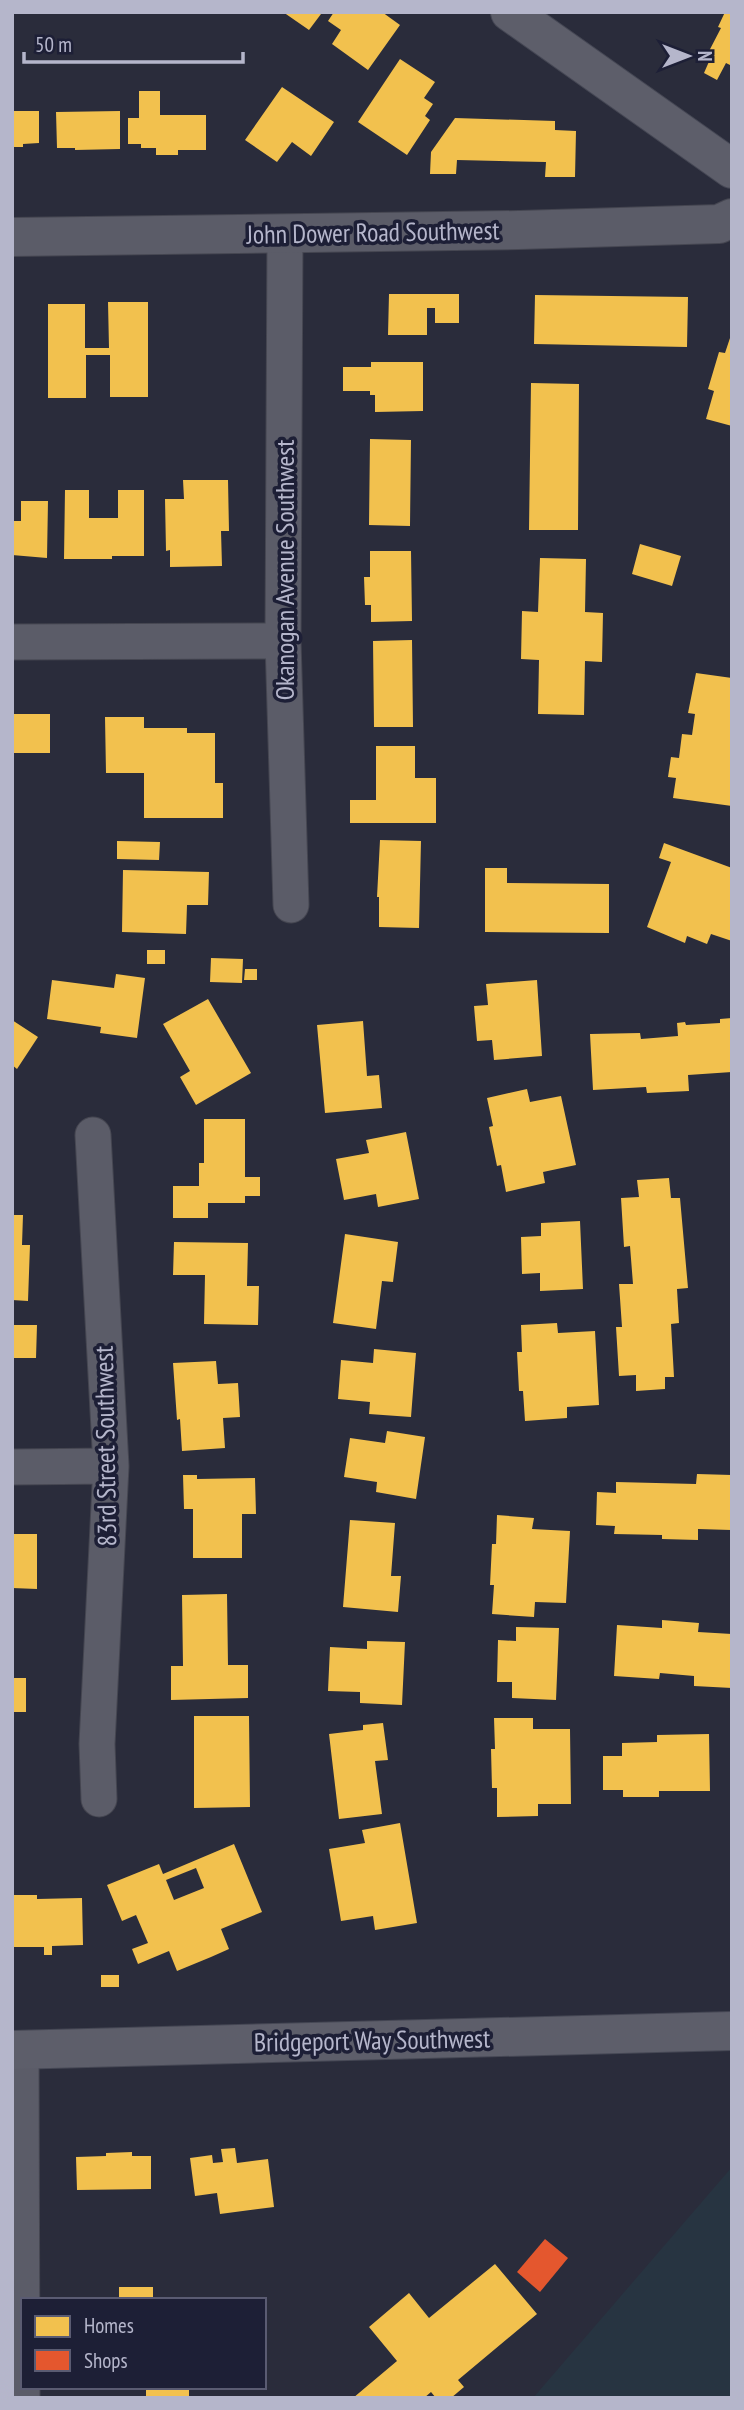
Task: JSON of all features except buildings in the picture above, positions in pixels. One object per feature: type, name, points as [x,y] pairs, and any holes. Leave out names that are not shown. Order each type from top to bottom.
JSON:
[{"type":"main road","points":[[510,12],[732,169]]},
{"type":"main road","name":"Bridgeport Way Southwest","points":[[17,2050],[732,2031]]},
{"type":"street","name":"John Dower Road Southwest","points":[[12,236],[285,234],[719,224],[732,218]]},
{"type":"street","name":"Okanogan Avenue Southwest","points":[[285,234],[283,641],[291,905]]},
{"type":"street","points":[[12,642],[283,641]]},
{"type":"street","name":"83rd Street Southwest","points":[[93,1135],[111,1466],[97,1744],[99,1798]]},
{"type":"street","points":[[12,1467],[111,1466]]},
{"type":"street","points":[[17,2050],[21,2328]]},
{"type":"shaded area","points":[[732,2167],[732,2398],[533,2398]]}]
